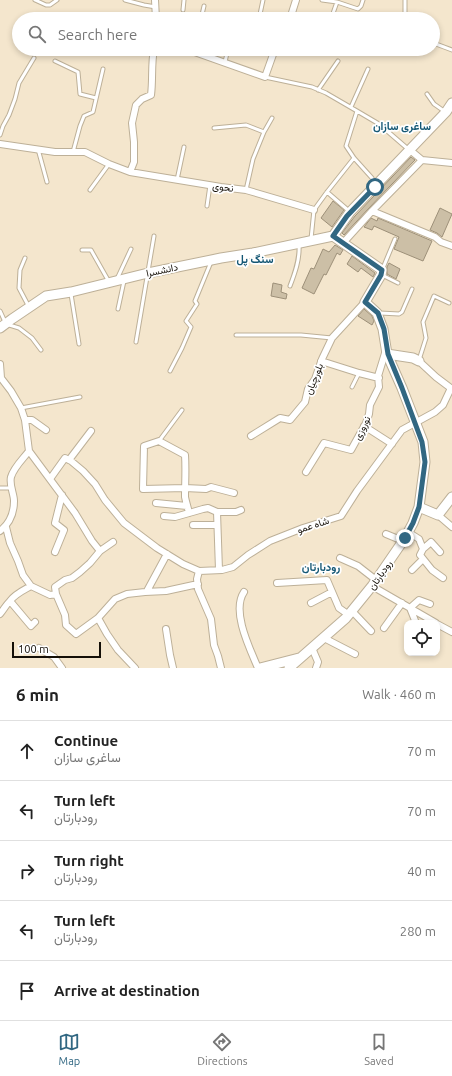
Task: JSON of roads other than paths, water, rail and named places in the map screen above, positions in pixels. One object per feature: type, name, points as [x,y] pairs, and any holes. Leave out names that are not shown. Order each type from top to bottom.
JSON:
[{"type":"street","points":[[155,0],[156,12]]},
{"type":"street","points":[[292,12],[296,0]]},
{"type":"street","points":[[130,172],[134,162],[132,123],[136,105],[142,99],[151,95],[152,56]]},
{"type":"street","points":[[210,56],[265,76],[272,56]]},
{"type":"street","points":[[378,313],[365,302],[381,272],[333,236],[350,212],[446,112],[452,103]]},
{"type":"street","name":"نحوی","points":[[0,144],[55,152],[85,152],[109,164],[130,172],[246,190],[314,210]]},
{"type":"street","points":[[410,150],[422,160],[452,163]]},
{"type":"street","points":[[344,243],[372,210],[422,160]]},
{"type":"street","points":[[372,210],[435,237],[441,242],[452,246]]},
{"type":"street","name":"دانشسرا","points":[[3,326],[46,296],[71,292],[148,273],[333,236]]},
{"type":"street","name":"بلورچیان","points":[[251,436],[280,418],[290,420],[305,402],[308,389],[315,379],[321,361],[332,338],[365,302]]},
{"type":"street","name":"رودبارتان","points":[[289,668],[350,613],[374,583],[403,540],[413,523],[419,507],[425,462],[422,442],[416,423],[387,351],[384,329],[378,313]]},
{"type":"street","points":[[387,351],[419,361],[436,377],[452,388]]},
{"type":"street","name":"نوروزی","points":[[306,472],[324,443],[351,450],[370,414],[370,405],[379,387],[378,376],[387,351]]},
{"type":"street","points":[[321,361],[379,378]]},
{"type":"street","points":[[0,364],[1,378],[21,408],[25,420],[29,451],[62,495],[100,551]]},
{"type":"street","name":"شاه عمو","points":[[199,571],[233,568],[248,555],[270,541],[302,528],[341,516],[357,491],[402,430],[435,412],[443,405],[452,388]]},
{"type":"street","points":[[25,420],[32,420],[46,430]]},
{"type":"street","points":[[364,426],[392,444]]},
{"type":"street","points":[[69,460],[91,430]]},
{"type":"street","points":[[189,513],[185,498],[185,488],[185,455],[159,441],[144,446],[143,489],[185,488],[206,489],[210,487],[234,493]]},
{"type":"street","points":[[0,531],[6,527],[11,516],[14,501],[11,477],[17,466],[29,451]]},
{"type":"street","points":[[50,479],[65,458],[69,460],[83,471],[95,484],[105,500],[124,523],[157,548],[183,564],[199,571],[197,579],[198,589],[211,619],[214,645],[221,668]]},
{"type":"street","points":[[55,552],[64,530],[55,523],[62,495]]},
{"type":"street","points":[[438,515],[452,498]]},
{"type":"street","points":[[156,503],[187,506]]},
{"type":"street","points":[[419,507],[438,515],[452,527]]},
{"type":"street","points":[[164,516],[175,517],[208,508],[217,512],[236,512],[241,510]]},
{"type":"street","points":[[217,512],[219,570]]},
{"type":"street","points":[[192,525],[218,525]]},
{"type":"street","points":[[6,527],[10,543],[23,575],[31,586],[50,595],[56,594]]},
{"type":"street","points":[[408,532],[419,539],[423,549]]},
{"type":"street","points":[[386,534],[403,540]]},
{"type":"street","points":[[113,542],[100,551],[80,572],[55,587],[56,594],[65,615],[66,625],[76,634],[98,618],[115,599],[127,594],[166,591],[198,584]]},
{"type":"street","points":[[440,552],[431,542],[423,549],[420,555],[432,570],[443,578]]},
{"type":"street","points":[[147,592],[167,554]]},
{"type":"street","points":[[340,558],[358,566],[374,583],[429,620]]},
{"type":"street","points":[[412,570],[423,559]]},
{"type":"street","points":[[277,583],[327,580],[339,608],[350,613],[371,631]]},
{"type":"street","points":[[0,614],[17,594],[31,586]]},
{"type":"street","points":[[244,592],[241,596],[241,622],[247,644],[259,668],[277,666],[300,658]]},
{"type":"street","points":[[311,603],[332,592]]},
{"type":"street","points":[[410,608],[419,600],[430,604]]},
{"type":"street","points":[[10,601],[31,626],[35,622]]},
{"type":"street","points":[[384,628],[402,603]]},
{"type":"street","points":[[410,608],[415,620]]},
{"type":"street","points":[[98,618],[118,650],[135,668]]},
{"type":"street","points":[[440,626],[452,632]]},
{"type":"street","points":[[166,629],[170,655],[174,668]]},
{"type":"street","points":[[324,638],[355,654]]},
{"type":"street","points":[[39,648],[54,657],[62,668]]},
{"type":"street","points":[[312,648],[318,662],[316,668]]},
{"type":"lane","points":[[35,0],[50,6],[57,0]]},
{"type":"lane","points":[[125,0],[156,7]]},
{"type":"lane","points":[[183,10],[184,0]]},
{"type":"lane","points":[[260,12],[262,0]]},
{"type":"lane","points":[[322,0],[337,2],[358,9],[363,0]]},
{"type":"lane","points":[[405,0],[405,12]]},
{"type":"lane","points":[[333,12],[337,2]]},
{"type":"lane","points":[[203,12],[204,6]]},
{"type":"lane","points":[[440,46],[452,50]]},
{"type":"lane","points":[[225,62],[226,56]]},
{"type":"lane","points":[[0,135],[15,99],[19,83],[34,58]]},
{"type":"lane","points":[[318,90],[338,61]]},
{"type":"lane","points":[[55,62],[78,72],[80,94],[96,98]]},
{"type":"lane","points":[[73,152],[84,116],[93,112],[103,69]]},
{"type":"lane","points":[[352,107],[368,69]]},
{"type":"lane","points":[[265,76],[312,87],[326,93],[379,124],[410,150]]},
{"type":"lane","points":[[427,94],[434,104],[446,112]]},
{"type":"lane","points":[[357,111],[346,146],[354,158],[372,178]]},
{"type":"lane","points":[[246,190],[253,159],[264,132],[272,118]]},
{"type":"lane","points":[[214,128],[246,125],[264,132]]},
{"type":"lane","points":[[177,180],[184,147]]},
{"type":"lane","points":[[38,149],[47,182]]},
{"type":"lane","points":[[311,240],[314,210],[354,158]]},
{"type":"lane","points":[[90,190],[109,164]]},
{"type":"lane","points":[[207,206],[210,185]]},
{"type":"lane","points":[[327,192],[350,212]]},
{"type":"lane","points":[[136,342],[154,236]]},
{"type":"lane","points":[[395,239],[381,272],[398,283]]},
{"type":"lane","points":[[290,286],[296,270],[300,250],[299,243]]},
{"type":"lane","points":[[118,309],[117,281],[131,249]]},
{"type":"lane","points":[[82,250],[91,250],[117,281]]},
{"type":"lane","points":[[25,258],[20,270],[19,288],[29,307]]},
{"type":"lane","points":[[170,370],[191,327],[186,321],[197,304],[195,301],[212,260]]},
{"type":"lane","points":[[378,313],[399,314],[402,312],[412,289]]},
{"type":"lane","points":[[71,292],[79,344]]},
{"type":"lane","points":[[419,361],[426,338],[423,322],[434,296],[449,303]]},
{"type":"lane","points":[[0,311],[3,326],[19,328],[32,338],[41,350]]},
{"type":"lane","points":[[236,335],[301,335],[332,338]]},
{"type":"lane","points":[[352,387],[359,373]]},
{"type":"lane","points":[[21,408],[80,397]]},
{"type":"lane","points":[[159,441],[182,410]]},
{"type":"lane","points":[[0,488],[12,488]]},
{"type":"district","name":"ساغری سازان","points":[[402,126]]},
{"type":"district","name":"سنگ پل","points":[[255,259]]},
{"type":"district","name":"رودبارتان","points":[[321,567]]}]
